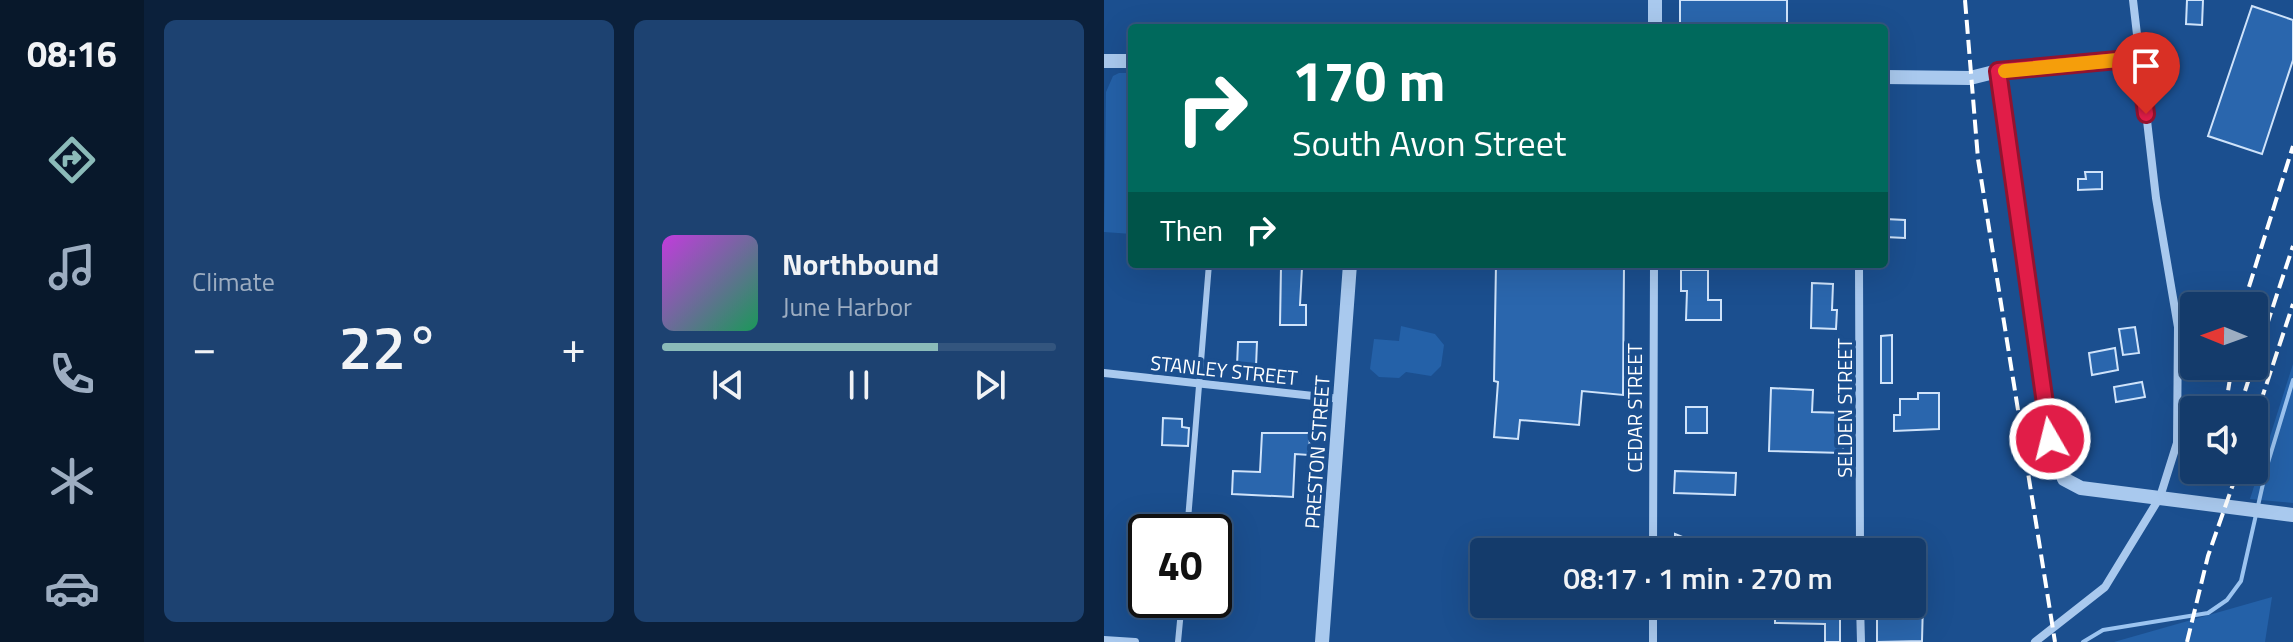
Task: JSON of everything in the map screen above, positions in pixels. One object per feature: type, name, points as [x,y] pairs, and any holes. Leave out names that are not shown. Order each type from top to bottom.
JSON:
[{"type":"street","points":[[1655,0],[1655,24]]},
{"type":"street","points":[[2035,642],[2105,587],[2160,497],[2177,443],[2178,327],[2156,198],[2133,0]]},
{"type":"street","points":[[1888,77],[1970,78],[1998,71],[2139,58]]},
{"type":"street","points":[[1104,61],[1128,61]]},
{"type":"street","points":[[1998,71],[2050,439],[2064,479],[2081,488],[2293,515]]},
{"type":"street","name":"PRESTON STREET","points":[[1322,642],[1350,268]]},
{"type":"street","name":"CEDAR STREET","points":[[1653,538],[1654,268]]},
{"type":"street","name":"SELDEN STREET","points":[[1859,268],[1860,538]]},
{"type":"street","name":"STANLEY STREET","points":[[1104,373],[1341,399]]},
{"type":"street","points":[[1653,618],[1653,642]]},
{"type":"street","points":[[1860,618],[1861,642]]},
{"type":"street","points":[[1104,640],[1135,642]]},
{"type":"lane","points":[[1188,514],[1209,268]]},
{"type":"lane","points":[[1178,642],[1180,618]]},
{"type":"shaded area","points":[[1128,73],[1128,234],[1104,232],[1106,92],[1113,76]]},
{"type":"shaded area","points":[[1401,326],[1435,334],[1444,345],[1441,366],[1431,376],[1406,372],[1399,378],[1379,377],[1370,369],[1374,339],[1399,341]]},
{"type":"shaded area","points":[[2293,364],[2293,503],[2250,499],[2255,484],[2268,484],[2268,442]]},
{"type":"shaded area","points":[[2272,597],[2265,642],[2114,642]]},
{"type":"building","points":[[1680,0],[1787,0],[1787,24],[1680,24]]},
{"type":"building","points":[[2187,0],[2203,0],[2202,25],[2186,24]]},
{"type":"building","points":[[2252,6],[2293,20],[2293,60],[2262,154],[2208,136]]},
{"type":"building","points":[[2085,172],[2102,172],[2102,189],[2078,190],[2078,179],[2086,179]]},
{"type":"building","points":[[1888,219],[1905,220],[1905,238],[1888,237]]},
{"type":"building","points":[[1281,268],[1302,268],[1300,305],[1306,305],[1306,325],[1280,325]]},
{"type":"building","points":[[1496,268],[1624,268],[1623,395],[1582,391],[1579,425],[1520,420],[1518,439],[1494,437],[1498,382],[1494,381]]},
{"type":"building","points":[[1681,270],[1708,270],[1708,300],[1721,300],[1721,320],[1686,320],[1687,291],[1681,291]]},
{"type":"building","points":[[1812,283],[1833,284],[1832,310],[1837,310],[1836,329],[1811,328]]},
{"type":"building","points":[[2135,327],[2139,353],[2123,355],[2119,329]]},
{"type":"building","points":[[1892,335],[1892,383],[1881,383],[1881,336]]},
{"type":"building","points":[[1238,342],[1257,342],[1256,367],[1237,366]]},
{"type":"building","points":[[2115,348],[2118,370],[2092,375],[2089,353]]},
{"type":"building","points":[[2142,382],[2145,397],[2116,402],[2114,387]]},
{"type":"building","points":[[1771,388],[1813,390],[1812,412],[1844,413],[1843,453],[1769,451]]},
{"type":"building","points":[[1918,393],[1939,393],[1939,429],[1894,431],[1894,415],[1900,415],[1900,399],[1918,399]]},
{"type":"building","points":[[1686,407],[1707,407],[1707,433],[1686,433]]},
{"type":"building","points":[[1163,418],[1182,419],[1182,427],[1189,428],[1188,446],[1162,445]]},
{"type":"building","points":[[1262,433],[1310,433],[1309,455],[1295,454],[1293,497],[1232,494],[1233,471],[1260,472]]},
{"type":"building","points":[[1675,471],[1736,473],[1735,495],[1674,493]]},
{"type":"building","points":[[1775,618],[1840,618],[1840,642],[1825,642],[1825,624],[1775,623]]},
{"type":"building","points":[[1877,618],[1923,618],[1922,641],[1877,642]]},
{"type":"waterway","points":[[2083,642],[2103,630],[2208,613],[2227,600],[2241,581],[2267,466],[2293,380]]},
{"type":"railway","points":[[1965,0],[1978,159],[2055,642]]},
{"type":"railway","points":[[2247,292],[2293,146]]},
{"type":"railway","points":[[2268,322],[2293,246]]},
{"type":"railway","points":[[2263,396],[2293,304]]},
{"type":"railway","points":[[2227,396],[2230,380]]},
{"type":"railway","points":[[2243,396],[2249,380]]},
{"type":"railway","points":[[2187,642],[2208,556],[2233,484]]},
{"type":"slow traffic","points":[[2005,71],[2118,60]]},
{"type":"route","points":[[2050,439],[1998,71],[2139,58],[2146,114]]}]
